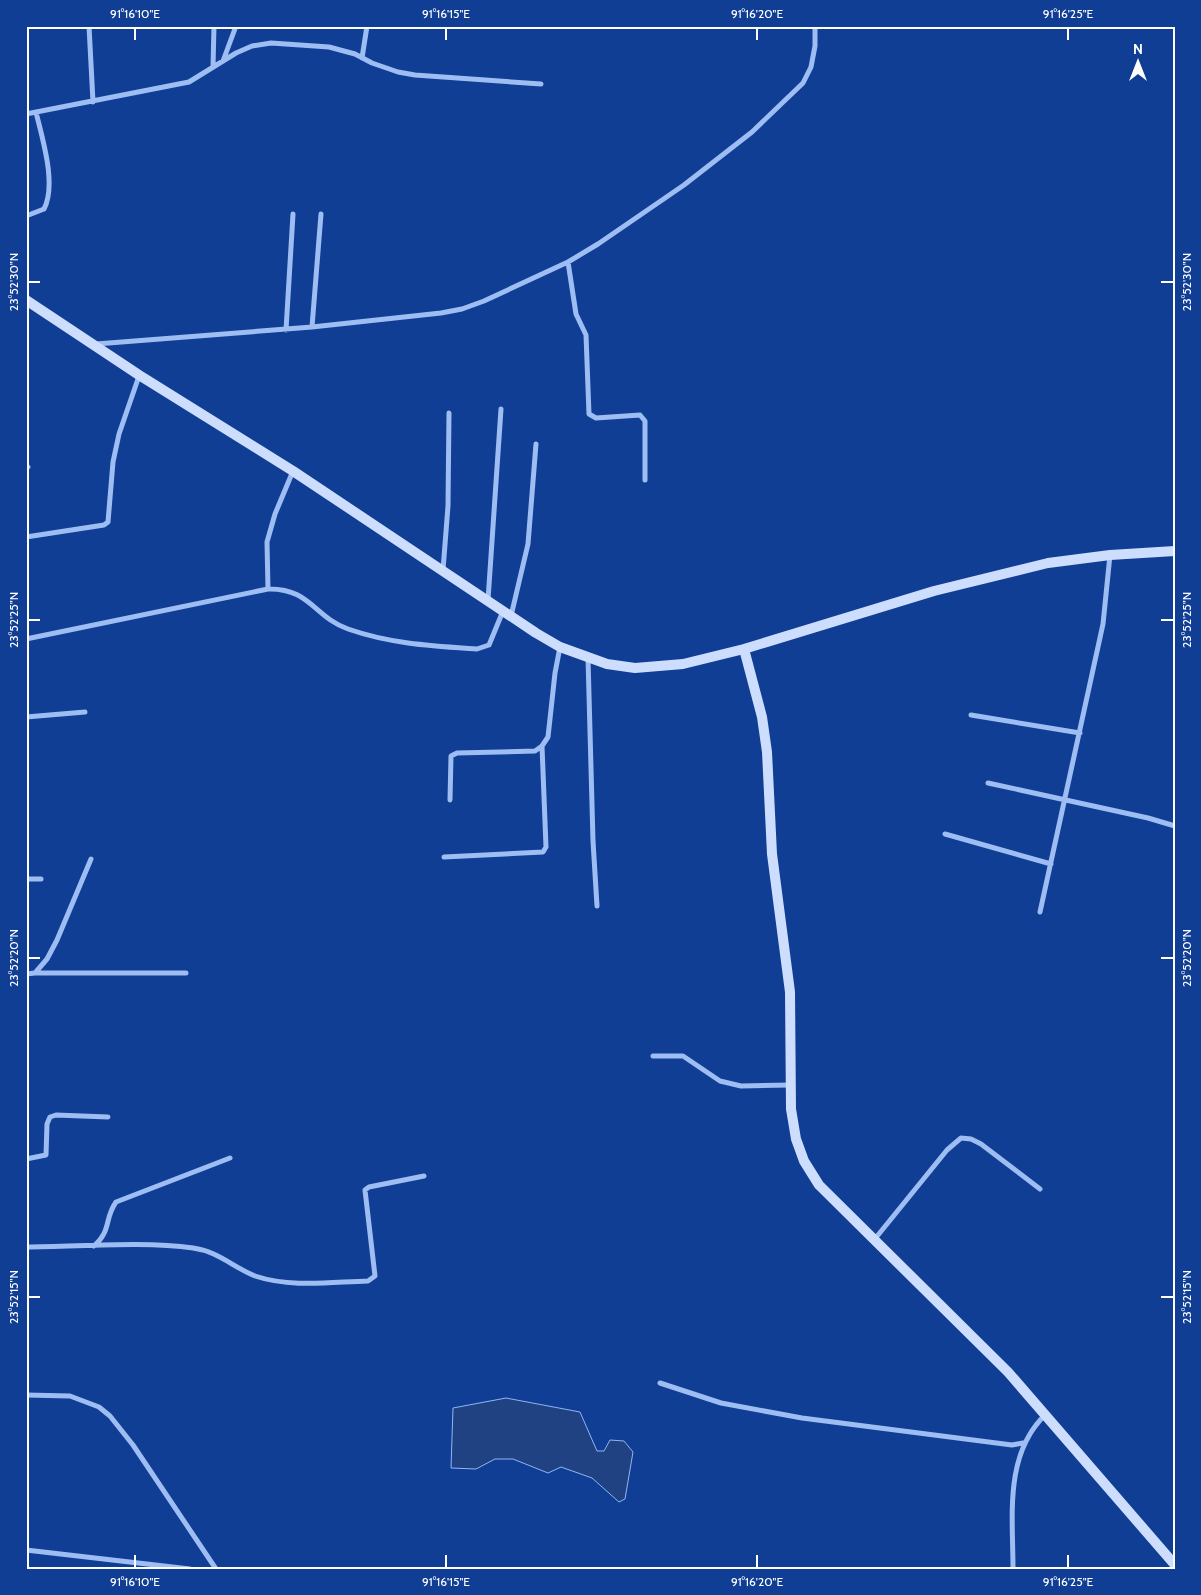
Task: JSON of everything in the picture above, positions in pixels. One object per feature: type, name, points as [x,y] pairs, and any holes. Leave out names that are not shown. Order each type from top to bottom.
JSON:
[{"type":"street","points":[[89,26],[93,102]]},
{"type":"street","points":[[213,67],[214,26]]},
{"type":"street","points":[[222,62],[236,26]]},
{"type":"street","points":[[362,58],[366,26]]},
{"type":"street","points":[[95,344],[286,330],[462,309],[568,262],[598,244],[684,185],[752,132],[803,83],[811,67],[815,26]]},
{"type":"street","points":[[26,114],[189,82],[252,46],[271,43],[329,47],[389,69],[415,75],[541,84]]},
{"type":"street","points":[[26,216],[44,209],[49,201],[47,165],[36,112]]},
{"type":"street","points":[[286,330],[294,214]]},
{"type":"street","points":[[312,327],[321,214]]},
{"type":"street","points":[[568,262],[576,314],[586,335],[589,414],[596,418],[640,415],[642,417],[645,421],[645,480]]},
{"type":"street","points":[[26,300],[139,375],[293,471],[507,614],[560,647],[588,658],[635,668],[684,664],[744,649],[934,591],[1048,563],[1110,555],[1175,551]]},
{"type":"street","points":[[26,537],[104,525],[108,522],[110,514],[110,483],[117,443],[139,375]]},
{"type":"street","points":[[488,600],[501,408]]},
{"type":"street","points":[[443,570],[448,506],[449,413]]},
{"type":"street","points":[[26,639],[268,589],[282,588],[297,593],[323,614],[345,628],[395,643],[484,648],[493,638],[507,614],[528,544],[536,444]]},
{"type":"street","points":[[268,589],[267,542],[275,514],[293,471]]},
{"type":"street","points":[[1040,912],[1104,624],[1110,555]]},
{"type":"street","points":[[450,800],[451,756],[457,753],[535,750],[542,746],[548,737],[555,673],[560,647]]},
{"type":"street","points":[[744,649],[762,717],[768,752],[772,854],[790,992],[791,1085],[794,1124],[804,1162],[819,1185],[1008,1372],[1175,1565]]},
{"type":"street","points":[[588,658],[593,841],[597,906]]},
{"type":"street","points":[[26,717],[85,712]]},
{"type":"street","points":[[971,715],[1080,733]]},
{"type":"street","points":[[444,857],[543,852],[546,847],[542,746]]},
{"type":"street","points":[[988,783],[1175,826]]},
{"type":"street","points":[[945,834],[1051,864]]},
{"type":"street","points":[[35,973],[48,959],[91,859]]},
{"type":"street","points":[[26,879],[40,879]]},
{"type":"street","points":[[26,974],[186,973]]},
{"type":"street","points":[[653,1056],[683,1056],[720,1081],[741,1086],[791,1085]]},
{"type":"street","points":[[26,1159],[46,1155],[50,1117],[56,1115],[108,1117]]},
{"type":"street","points":[[874,1240],[947,1150],[960,1138],[971,1139],[981,1144],[1040,1188]]},
{"type":"street","points":[[94,1246],[107,1231],[111,1209],[116,1202],[230,1158]]},
{"type":"street","points":[[26,1247],[194,1248],[214,1253],[254,1275],[269,1280],[294,1283],[368,1281],[375,1276],[365,1190],[369,1186],[424,1176]]},
{"type":"street","points":[[660,1383],[721,1403],[802,1418],[992,1443],[1012,1445],[1023,1443]]},
{"type":"street","points":[[26,1395],[70,1396],[100,1408],[110,1416],[133,1445],[216,1569]]},
{"type":"street","points":[[1013,1569],[1013,1491],[1016,1464],[1023,1443],[1033,1426],[1045,1414]]},
{"type":"street","points":[[26,1550],[190,1569]]},
{"type":"water","points":[[506,1398],[580,1412],[597,1451],[604,1451],[610,1440],[624,1441],[633,1452],[625,1499],[619,1502],[592,1478],[561,1467],[548,1473],[513,1459],[495,1459],[476,1469],[451,1468],[453,1408]]}]
